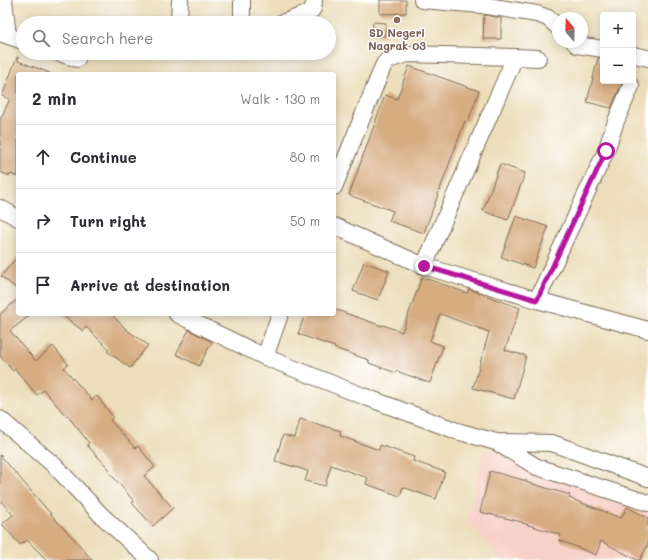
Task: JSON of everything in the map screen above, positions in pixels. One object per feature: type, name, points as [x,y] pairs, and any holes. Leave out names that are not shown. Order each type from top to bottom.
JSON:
[{"type":"street","points":[[4,0],[4,35],[16,39]]},
{"type":"street","points":[[179,16],[180,0]]},
{"type":"street","points":[[242,0],[242,16]]},
{"type":"street","points":[[422,0],[538,7],[552,22]]},
{"type":"street","points":[[299,16],[313,10],[314,3]]},
{"type":"street","points":[[588,46],[600,48]]},
{"type":"street","points":[[336,182],[384,64],[388,60],[407,54],[515,56],[538,58]]},
{"type":"street","points":[[424,266],[515,56]]},
{"type":"street","points":[[636,56],[648,58]]},
{"type":"street","points":[[537,300],[606,151],[616,121],[631,86]]},
{"type":"street","points":[[0,208],[16,217]]},
{"type":"street","points":[[336,227],[424,266],[537,300],[648,330]]},
{"type":"street","points":[[181,316],[265,357],[457,431],[496,442],[552,443],[648,478]]},
{"type":"street","points":[[265,357],[279,316]]},
{"type":"street","points":[[0,419],[55,466],[101,515],[150,560]]},
{"type":"street","points":[[496,442],[537,467],[648,503]]},
{"type":"shaded area","points":[[484,450],[570,474],[648,501],[648,538],[636,560],[499,560],[497,555],[467,520]]},
{"type":"building","points":[[380,0],[406,0],[406,13],[380,14]]},
{"type":"building","points":[[484,15],[501,18],[501,39],[483,39]]},
{"type":"building","points":[[373,22],[386,23],[385,36],[372,35]]},
{"type":"building","points":[[598,58],[600,58],[600,84],[622,84],[611,108],[587,102]]},
{"type":"building","points":[[16,60],[47,72],[16,72],[16,176],[11,174],[10,176],[0,172],[0,120],[10,99],[2,96]]},
{"type":"building","points":[[409,66],[479,91],[468,122],[465,121],[424,233],[389,221],[393,211],[349,195],[385,95],[397,99]]},
{"type":"building","points":[[500,164],[525,173],[508,220],[483,211]]},
{"type":"building","points":[[516,216],[548,227],[533,268],[501,257]]},
{"type":"building","points":[[16,258],[16,288],[1,276]]},
{"type":"building","points":[[364,262],[389,271],[378,300],[353,291]]},
{"type":"building","points":[[422,277],[467,293],[469,289],[520,308],[505,350],[526,356],[514,399],[473,388],[489,332],[440,314],[430,341],[443,346],[430,383],[369,363],[369,360],[298,334],[304,316],[336,316],[336,310],[402,332]]},
{"type":"building","points":[[16,301],[16,316],[29,316],[10,331],[36,361],[53,346],[68,364],[64,368],[92,400],[97,396],[113,417],[110,420],[135,448],[138,446],[155,467],[144,476],[173,508],[153,526],[132,503],[134,501],[108,471],[110,470],[87,445],[89,443],[67,415],[66,416],[44,390],[37,395],[15,369],[13,371],[0,356],[0,314]]},
{"type":"building","points":[[64,316],[113,316],[127,330],[148,345],[130,368],[107,351],[109,349],[86,327],[83,331]]},
{"type":"building","points":[[189,330],[212,342],[199,366],[176,354]]},
{"type":"building","points":[[300,419],[341,431],[340,436],[379,450],[380,445],[414,457],[413,461],[445,472],[436,499],[403,487],[400,496],[366,484],[368,478],[331,465],[325,486],[305,481],[308,471],[275,461],[283,435],[295,438]]},
{"type":"building","points":[[0,455],[92,560],[47,560],[27,540],[20,545],[2,524],[13,515],[0,500]]},
{"type":"building","points":[[490,471],[570,495],[569,498],[621,518],[627,507],[648,518],[648,544],[640,560],[637,560],[601,541],[596,555],[559,540],[561,535],[522,522],[480,512]]},
{"type":"place","name":"SD Negeri Nagrak 03","points":[[397,20]]},
{"type":"route","points":[[424,266],[537,300],[606,151]]}]
